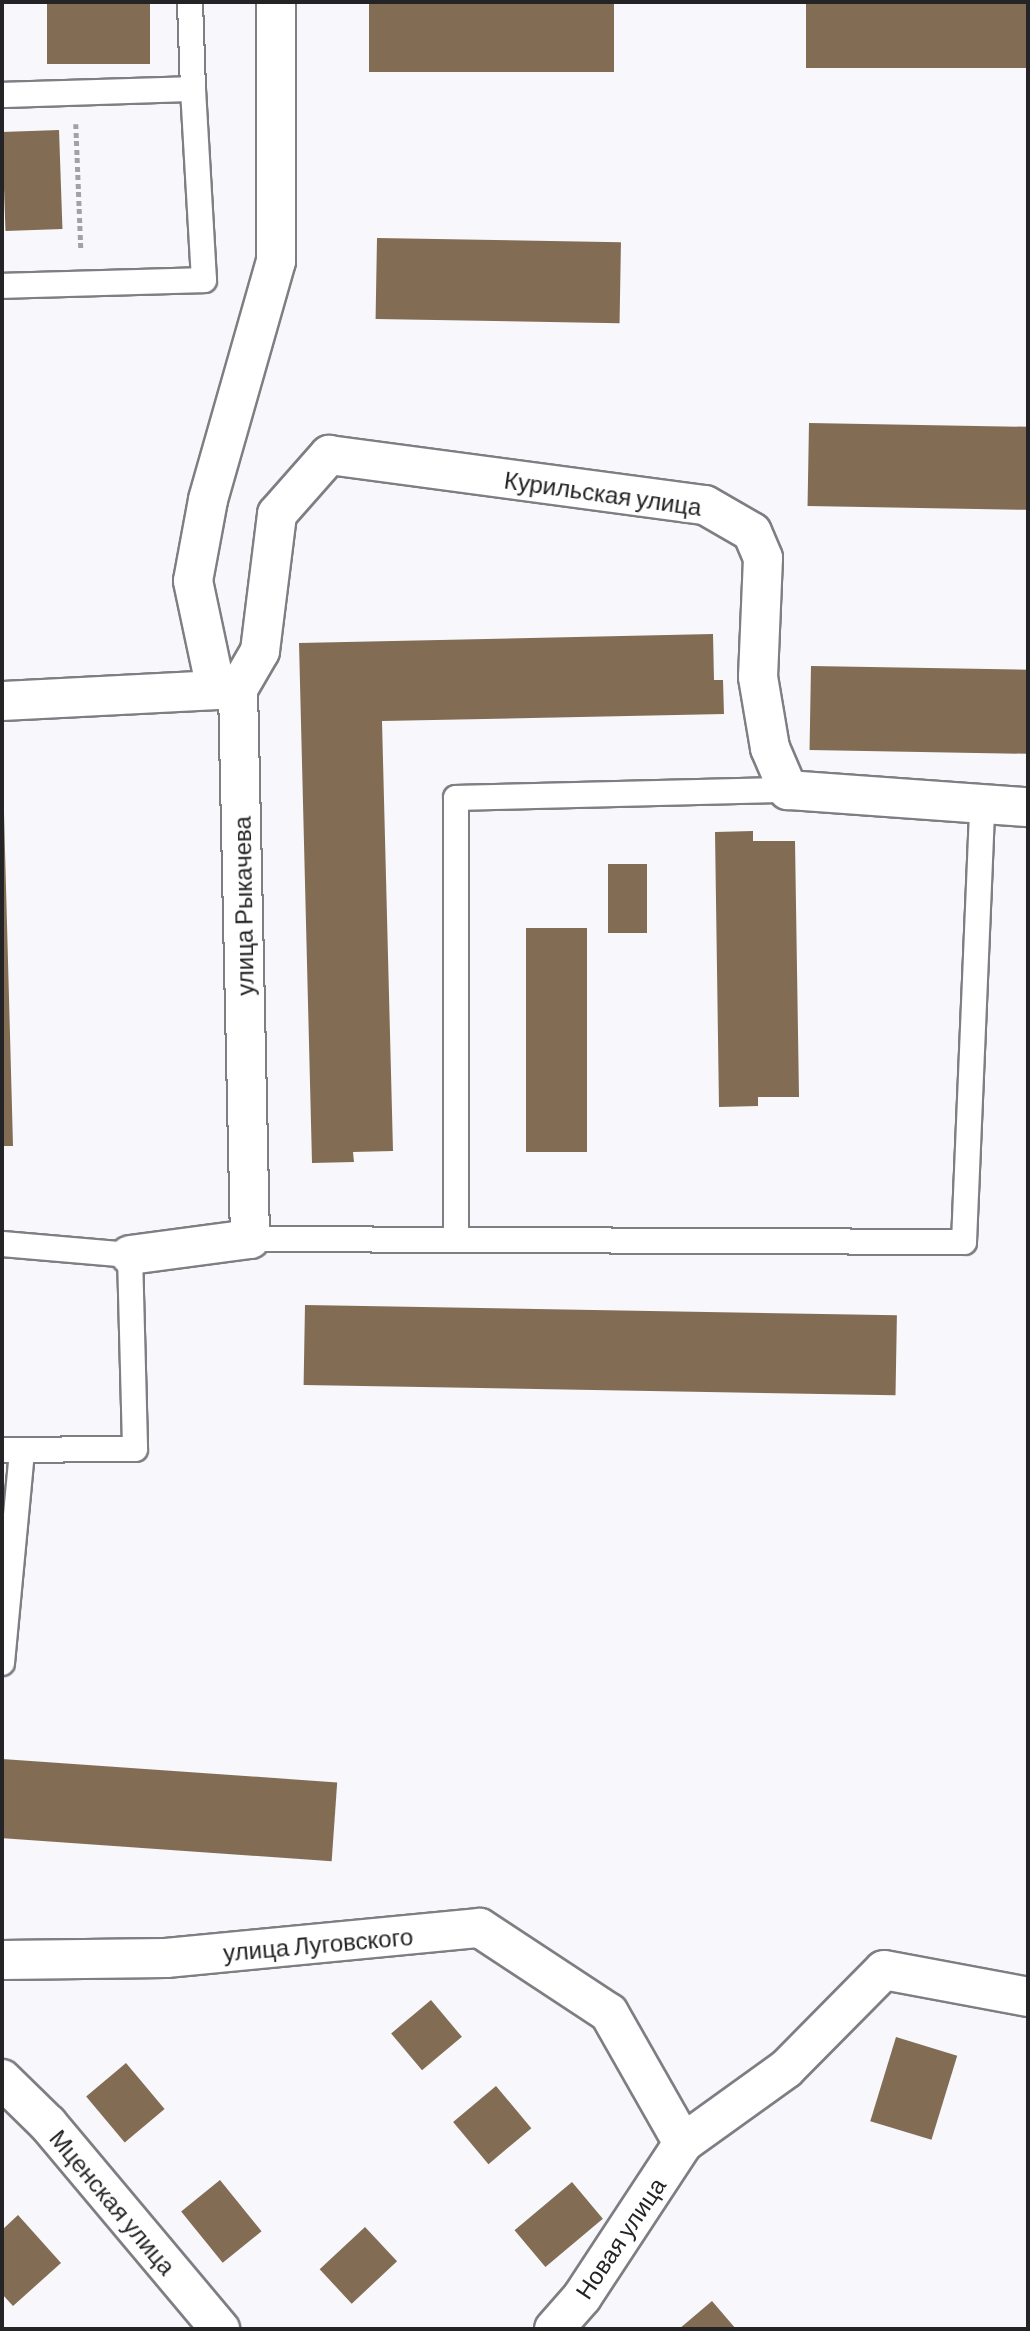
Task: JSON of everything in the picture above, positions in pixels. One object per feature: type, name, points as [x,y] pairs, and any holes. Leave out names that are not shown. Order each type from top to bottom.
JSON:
[{"type":"street","points":[[238,689],[216,689],[193,581],[208,500],[276,261],[276,2]]},
{"type":"street","name":"Курильская улица","points":[[238,689],[260,651],[277,514],[329,455],[705,505],[752,532],[763,558],[758,677],[770,748],[788,790]]},
{"type":"street","points":[[2,701],[238,689]]},
{"type":"street","name":"улица Рыкачева","points":[[238,689],[250,1239]]},
{"type":"street","points":[[788,790],[1028,807]]},
{"type":"street","points":[[130,1255],[250,1239]]},
{"type":"street","name":"улица Луговского","points":[[2,1960],[166,1958],[480,1928],[609,2014],[683,2143]]},
{"type":"street","points":[[683,2143],[786,2069],[884,1970],[1028,1997]]},
{"type":"street","name":"Мценская улица","points":[[2,2079],[48,2124],[220,2329]]},
{"type":"street","name":"Новая улица","points":[[554,2329],[582,2297],[683,2143]]},
{"type":"lane","points":[[2,286],[204,280],[190,2]]},
{"type":"lane","points":[[2,95],[193,89]]},
{"type":"lane","points":[[456,1240],[456,798],[788,790]]},
{"type":"lane","points":[[250,1239],[964,1242],[982,804]]},
{"type":"lane","points":[[2,1244],[130,1255],[135,1449],[12,1451],[2,1663]]},
{"type":"path","points":[[75,93],[82,284]]},
{"type":"building","points":[[47,2],[150,2],[150,64],[47,64]]},
{"type":"building","points":[[369,2],[614,2],[614,72],[369,72]]},
{"type":"building","points":[[806,2],[1028,2],[1028,68],[806,68]]},
{"type":"building","points":[[59,130],[62,229],[5,231],[2,132]]},
{"type":"building","points":[[377,238],[621,242],[620,323],[376,319]]},
{"type":"building","points":[[809,423],[1028,427],[1027,510],[808,506]]},
{"type":"building","points":[[713,634],[714,680],[723,680],[724,714],[382,721],[393,1151],[353,1152],[354,1162],[312,1163],[299,643]]},
{"type":"building","points":[[811,666],[1028,670],[1027,754],[810,750]]},
{"type":"building","points":[[2,739],[13,1146],[2,1146]]},
{"type":"building","points":[[753,831],[753,841],[795,841],[799,1097],[758,1097],[758,1106],[719,1107],[715,832]]},
{"type":"building","points":[[608,864],[647,864],[647,933],[608,933]]},
{"type":"building","points":[[526,928],[587,928],[587,1152],[526,1152]]},
{"type":"building","points":[[305,1305],[897,1315],[896,1395],[304,1385]]},
{"type":"building","points":[[2,1759],[337,1782],[332,1861],[2,1838]]},
{"type":"building","points":[[431,2000],[462,2037],[422,2070],[391,2033]]},
{"type":"building","points":[[896,2037],[957,2056],[931,2140],[870,2121]]},
{"type":"building","points":[[126,2063],[165,2109],[125,2142],[86,2096]]},
{"type":"building","points":[[496,2086],[531,2128],[488,2164],[453,2122]]},
{"type":"building","points":[[220,2180],[262,2231],[223,2263],[181,2211]]},
{"type":"building","points":[[572,2182],[603,2219],[545,2267],[515,2230]]},
{"type":"building","points":[[18,2215],[61,2263],[13,2306],[2,2294],[2,2230]]},
{"type":"building","points":[[365,2227],[397,2261],[352,2304],[320,2269]]},
{"type":"building","points":[[712,2301],[736,2329],[679,2329]]}]
